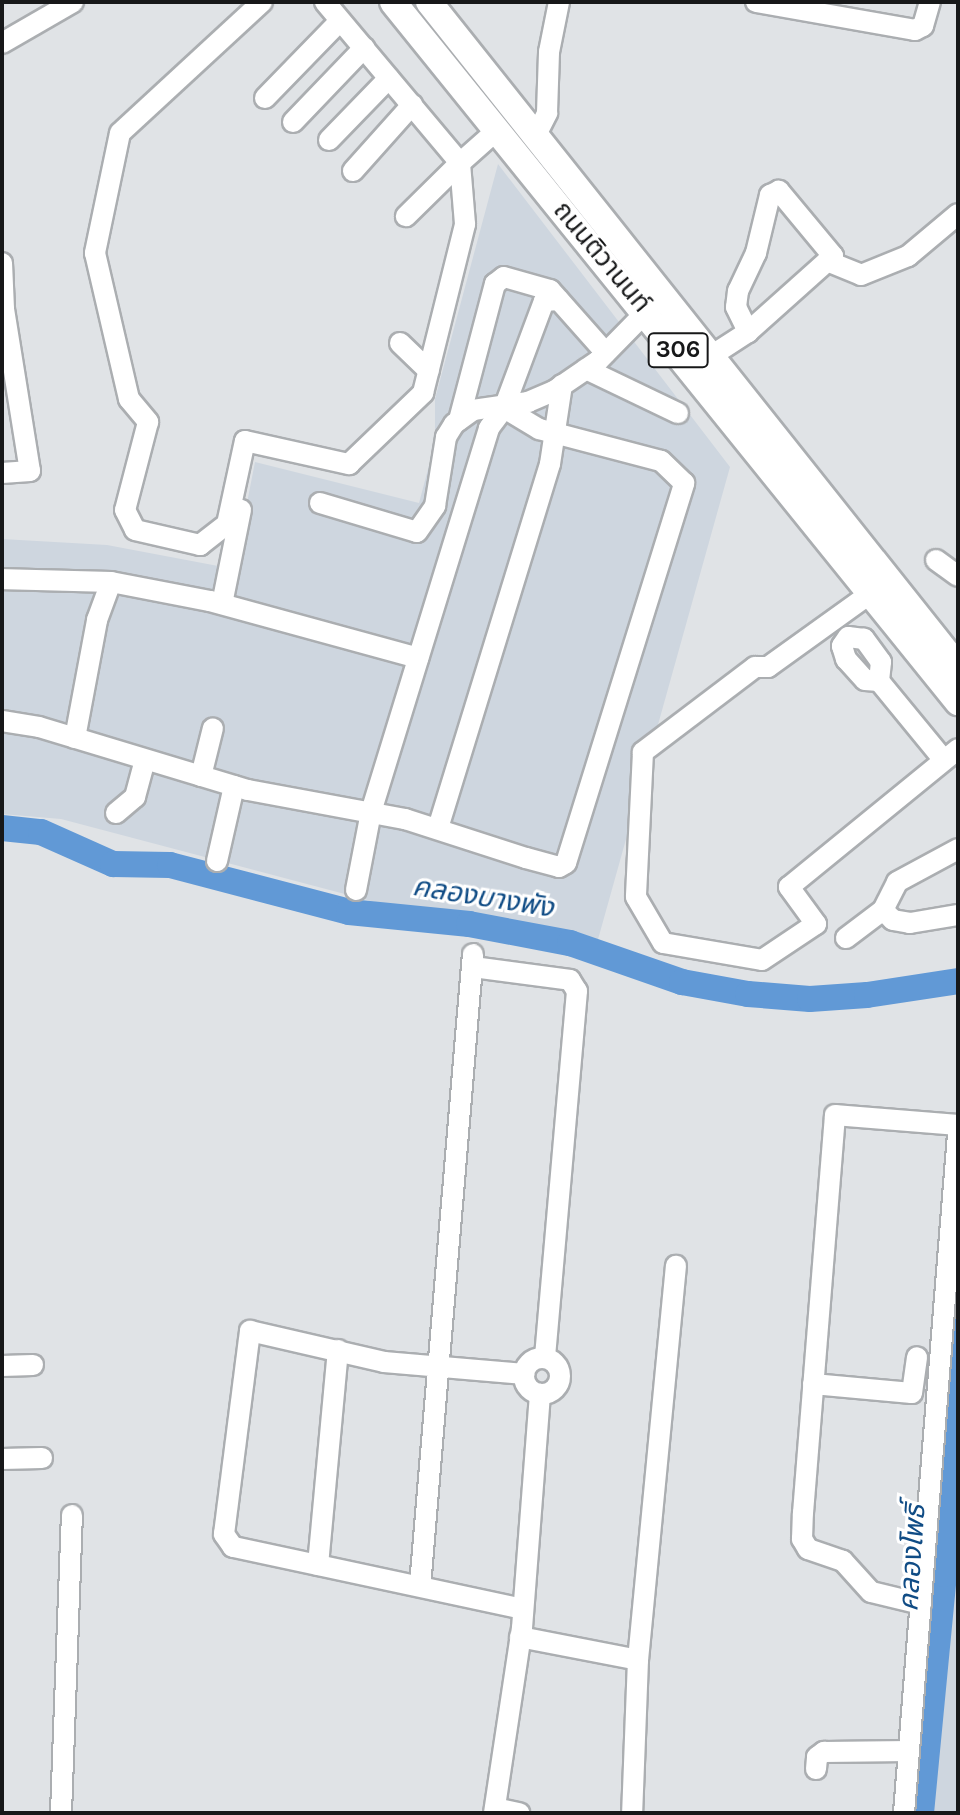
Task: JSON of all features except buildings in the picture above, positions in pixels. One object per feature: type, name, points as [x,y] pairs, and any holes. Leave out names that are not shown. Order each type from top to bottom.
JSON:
[{"type":"main road","name":"ถนนติวานนท์","points":[[393,2],[496,131],[658,313],[711,356],[958,667]]},
{"type":"main road","name":"ถนนติวานนท์","points":[[429,2],[536,135],[658,313],[958,702]]},
{"type":"street","points":[[2,43],[73,2]]},
{"type":"street","points":[[262,2],[120,133],[95,253],[129,399],[148,422],[125,510],[135,530],[200,545],[227,524],[245,441],[349,464],[423,393],[465,224],[460,163],[325,2]]},
{"type":"street","points":[[536,135],[547,113],[549,52],[559,2]]},
{"type":"street","points":[[756,2],[915,30],[923,26],[930,2]]},
{"type":"street","points":[[265,98],[340,21]]},
{"type":"street","points":[[293,122],[364,48]]},
{"type":"street","points":[[329,140],[389,78]]},
{"type":"street","points":[[353,171],[412,105]]},
{"type":"street","points":[[406,216],[496,131]]},
{"type":"street","points":[[711,356],[748,332],[827,261],[833,251],[782,192],[772,194],[756,253],[738,291],[736,307],[748,332]]},
{"type":"street","points":[[827,261],[861,275],[908,256],[958,214]]},
{"type":"street","points":[[2,263],[3,309],[30,471],[2,473]]},
{"type":"street","points":[[459,420],[495,284],[516,278],[550,290],[606,353]]},
{"type":"street","points":[[356,890],[371,812],[484,442],[504,408],[544,301],[559,300]]},
{"type":"street","points":[[320,503],[417,532],[435,506],[446,437],[459,420],[473,410],[504,408],[562,385],[658,313]]},
{"type":"street","points":[[400,343],[429,371]]},
{"type":"street","points":[[586,369],[678,413]]},
{"type":"street","points":[[438,828],[556,435],[562,385]]},
{"type":"street","points":[[2,721],[75,738],[234,786],[371,812],[438,828],[559,867],[566,863],[683,498],[684,483],[661,461],[556,435],[504,408]]},
{"type":"street","points":[[222,604],[243,501]]},
{"type":"street","points":[[936,560],[958,576]]},
{"type":"street","points":[[2,579],[111,582],[222,604],[418,658]]},
{"type":"street","points":[[75,738],[97,620],[111,582]]},
{"type":"street","points":[[834,620],[848,637],[842,646],[846,659],[860,677],[879,681],[951,754],[789,887],[816,924],[762,960],[663,943],[636,897],[643,752],[755,667],[768,667],[871,593]]},
{"type":"street","points":[[201,776],[213,728]]},
{"type":"street","points":[[116,813],[135,797],[145,760]]},
{"type":"street","points":[[217,861],[234,786]]},
{"type":"street","points":[[846,938],[883,910],[897,882],[958,849]]},
{"type":"street","points":[[883,910],[893,920],[910,923],[958,915]]},
{"type":"street","points":[[420,1586],[436,1366],[473,961],[570,980],[577,991],[545,1358]]},
{"type":"street","points":[[921,1604],[871,1592],[843,1561],[804,1545],[813,1384],[835,1115],[958,1125]]},
{"type":"street","points":[[904,1813],[958,1134]]},
{"type":"street","points":[[632,1813],[638,1660],[676,1266]]},
{"type":"street","points":[[523,1609],[233,1547],[224,1534],[250,1331],[436,1366],[524,1374]]},
{"type":"street","points":[[318,1565],[338,1350]]},
{"type":"street","points":[[813,1384],[912,1393],[917,1357]]},
{"type":"street","points":[[545,1358],[556,1365],[560,1378],[553,1390],[540,1394],[528,1387],[524,1374],[531,1361],[545,1358]]},
{"type":"street","points":[[2,1366],[33,1365]]},
{"type":"street","points":[[519,1813],[494,1810],[520,1637],[540,1394]]},
{"type":"street","points":[[2,1459],[42,1458]]},
{"type":"street","points":[[61,1813],[72,1515]]},
{"type":"street","points":[[520,1637],[638,1660]]},
{"type":"street","points":[[816,1769],[817,1757],[824,1752],[909,1751]]},
{"type":"shaded area","points":[[498,164],[730,467],[597,943],[394,907],[61,819],[2,814],[2,539],[107,545],[234,569],[255,462],[419,503],[435,443],[435,399]]},
{"type":"shaded area","points":[[958,1401],[958,1813],[926,1813]]},
{"type":"waterway","name":"คลองบางพัง","points":[[2,828],[41,832],[113,864],[170,865],[349,912],[469,924],[570,943],[682,982],[748,994],[810,999],[867,995],[958,981]]},
{"type":"waterway","name":"คลองโพธิ์","points":[[921,1813],[944,1574],[958,1307]]}]
